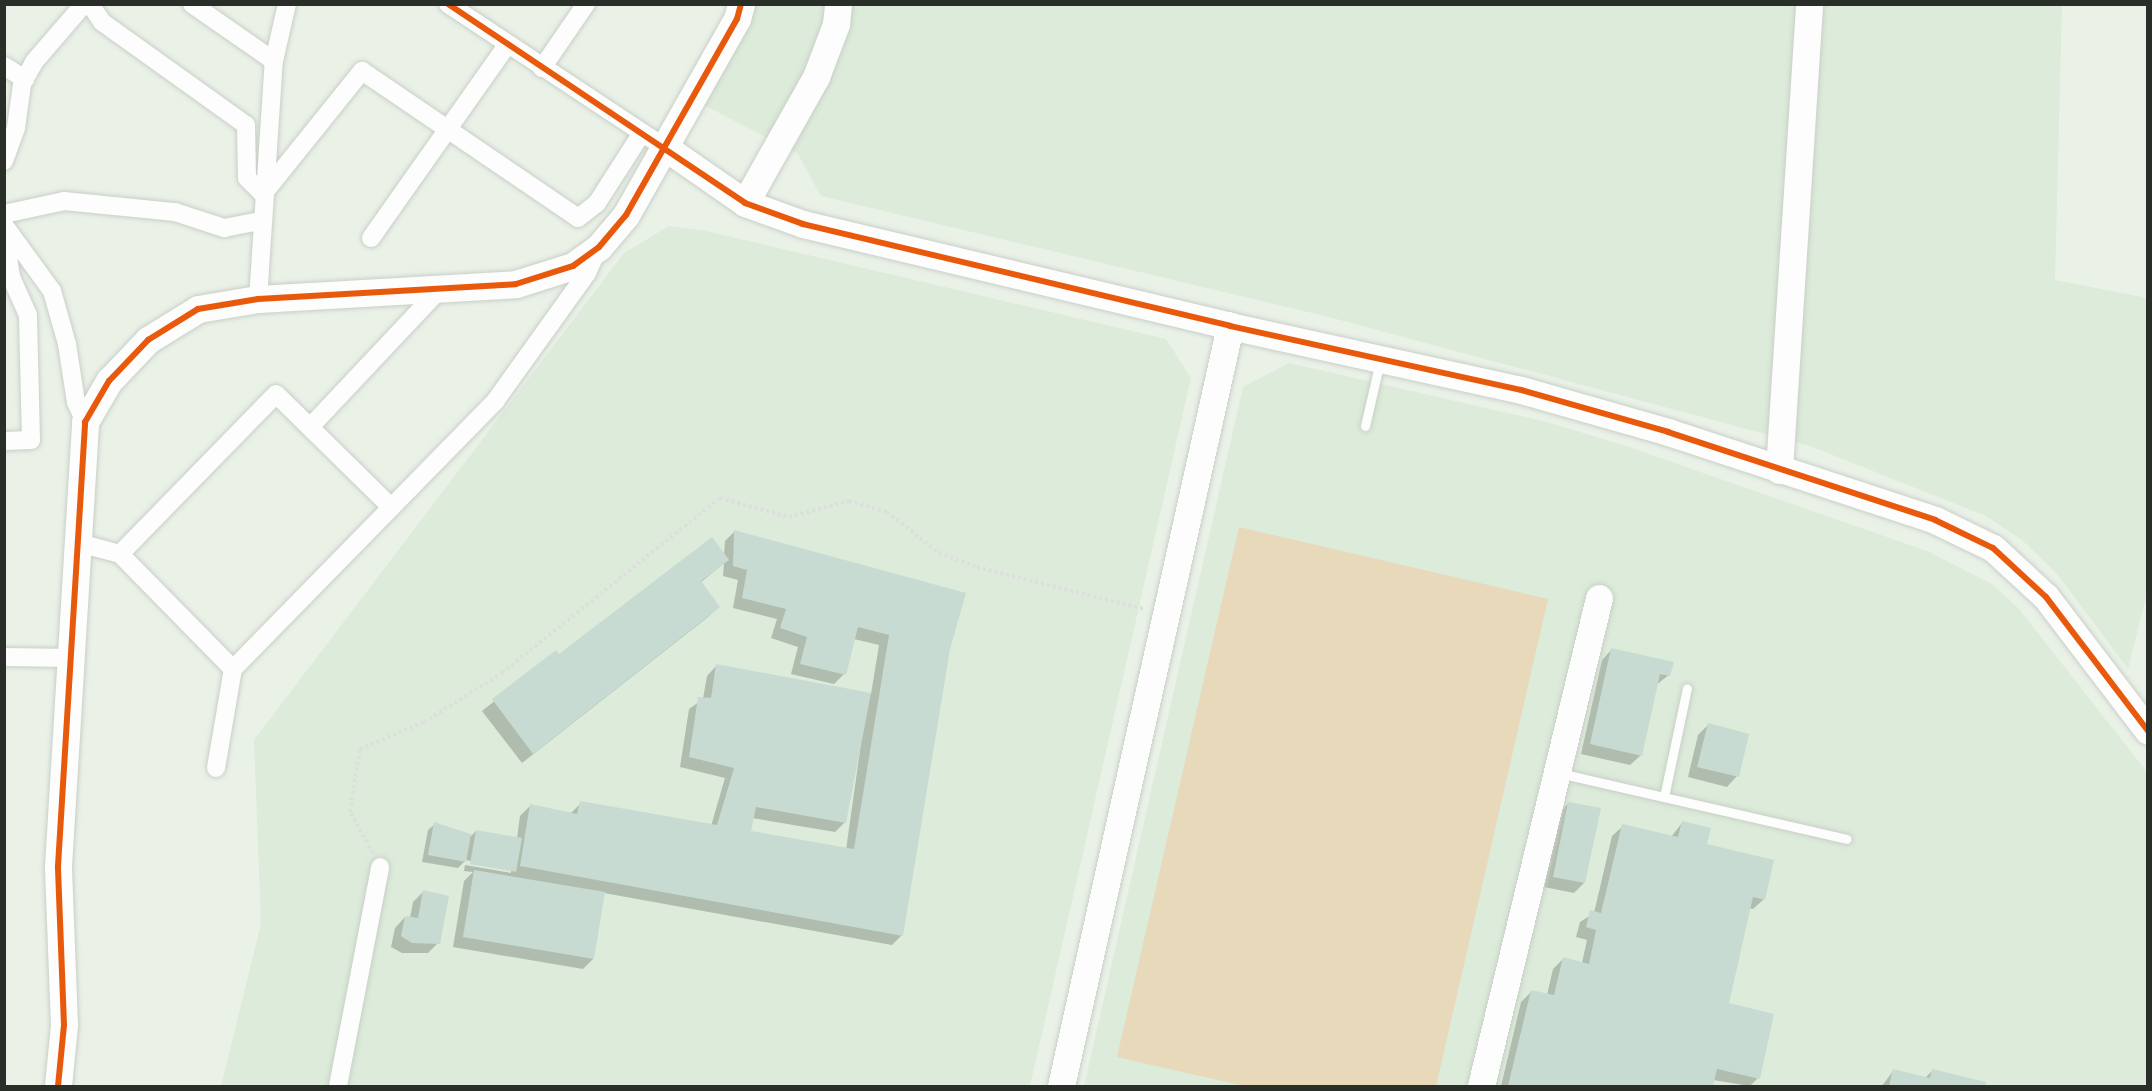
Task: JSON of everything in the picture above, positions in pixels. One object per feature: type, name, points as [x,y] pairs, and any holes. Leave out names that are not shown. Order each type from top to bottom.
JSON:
[{"type":"street","points":[[4,161],[16,128],[25,79],[34,62],[84,4]]},
{"type":"street","points":[[90,4],[102,22],[246,125],[247,178],[263,194]]},
{"type":"street","points":[[192,4],[274,61]]},
{"type":"street","points":[[258,300],[261,220],[274,61],[287,4]]},
{"type":"street","points":[[448,4],[745,203],[803,224],[1230,326],[1553,398],[1935,519],[1993,548],[2046,597],[2148,731]]},
{"type":"street","points":[[542,69],[586,4]]},
{"type":"street","points":[[85,422],[109,381],[148,340],[198,309],[258,300],[516,284],[548,277],[573,266],[599,247],[626,215],[737,19],[741,4]]},
{"type":"street","points":[[745,203],[816,76],[836,24],[838,4]]},
{"type":"street","points":[[1779,470],[1809,4]]},
{"type":"street","points":[[371,238],[507,45]]},
{"type":"street","points":[[4,66],[25,79]]},
{"type":"street","points":[[263,194],[362,71],[578,218],[597,203],[642,133]]},
{"type":"street","points":[[4,214],[64,201],[176,212],[224,228],[261,220]]},
{"type":"street","points":[[4,227],[8,277],[28,315],[31,440],[4,441]]},
{"type":"street","points":[[4,227],[52,291],[67,344],[76,402],[85,422],[73,658],[57,866],[64,1025],[58,1086]]},
{"type":"street","points":[[216,768],[233,669],[496,400],[587,273],[599,247]]},
{"type":"street","points":[[309,427],[440,289]]},
{"type":"street","points":[[1061,1086],[1230,326]]},
{"type":"street","points":[[120,554],[276,394],[392,507]]},
{"type":"street","points":[[79,543],[120,554],[233,669]]},
{"type":"street","points":[[1481,1086],[1599,598]]},
{"type":"street","points":[[4,657],[73,658]]},
{"type":"street","points":[[338,1086],[380,867]]},
{"type":"lane","points":[[1365,426],[1381,359]]},
{"type":"lane","points":[[1664,797],[1687,688]]},
{"type":"lane","points":[[1557,773],[1847,839]]},
{"type":"path","points":[[380,867],[350,812],[360,749],[424,722],[502,673],[720,498],[789,517],[849,501],[887,512],[939,553],[977,567],[1165,614]]},
{"type":"shaded area","points":[[753,5],[2062,5],[2055,280],[2147,298],[2147,593],[2128,669],[2057,574],[2023,541],[1986,516],[1810,446],[1325,316],[821,196],[798,154],[704,105],[748,28]]},
{"type":"shaded area","points":[[669,226],[706,231],[1166,339],[1191,378],[1030,1086],[221,1086],[261,924],[254,740],[624,253]]},
{"type":"shaded area","points":[[1289,363],[1547,422],[1626,446],[1927,551],[1992,584],[2019,609],[2147,772],[2147,1086],[1084,1086],[1243,387]]},
{"type":"shaded area","points":[[1239,527],[1548,599],[1436,1086],[1244,1086],[1117,1057]]},
{"type":"building","points":[[734,530],[966,593],[950,649],[903,936],[520,866],[530,804],[577,814],[580,801],[717,825],[734,768],[689,757],[698,697],[711,698],[716,664],[871,693],[846,823],[756,807],[751,831],[854,849],[889,635],[858,627],[846,675],[800,664],[807,637],[780,628],[786,609],[742,598],[747,570],[733,566]]},
{"type":"building","points":[[712,537],[729,560],[701,581],[720,607],[533,754],[492,699],[556,650],[559,654]]},
{"type":"building","points":[[1611,648],[1674,662],[1670,676],[1660,674],[1642,756],[1590,744]]},
{"type":"building","points":[[1708,723],[1749,734],[1739,777],[1697,767]]},
{"type":"building","points":[[1568,802],[1601,808],[1585,883],[1553,877]]},
{"type":"building","points":[[1682,821],[1711,828],[1707,844],[1774,860],[1765,900],[1753,897],[1729,1003],[1774,1014],[1760,1079],[1717,1069],[1713,1086],[1508,1086],[1531,990],[1554,995],[1563,957],[1589,964],[1596,930],[1586,927],[1590,910],[1601,913],[1622,824],[1678,837]]},
{"type":"building","points":[[434,822],[471,834],[466,862],[428,855]]},
{"type":"building","points":[[476,830],[522,838],[516,872],[470,864]]},
{"type":"building","points":[[474,870],[605,892],[594,959],[463,937]]},
{"type":"building","points":[[423,890],[449,896],[440,944],[412,943],[401,936],[405,916],[418,918]]},
{"type":"building","points":[[1893,1069],[1930,1078],[1932,1069],[1986,1082],[1985,1086],[1889,1086]]},
{"type":"cycle path","points":[[448,4],[745,203],[803,224],[1230,326],[1521,390],[1668,432],[1935,520],[1993,548],[2046,597],[2148,731]]},
{"type":"cycle path","points":[[58,1086],[64,1025],[58,866],[85,422],[109,381],[148,340],[198,309],[258,299],[516,284],[573,266],[599,247],[626,215],[737,19],[741,4]]}]
